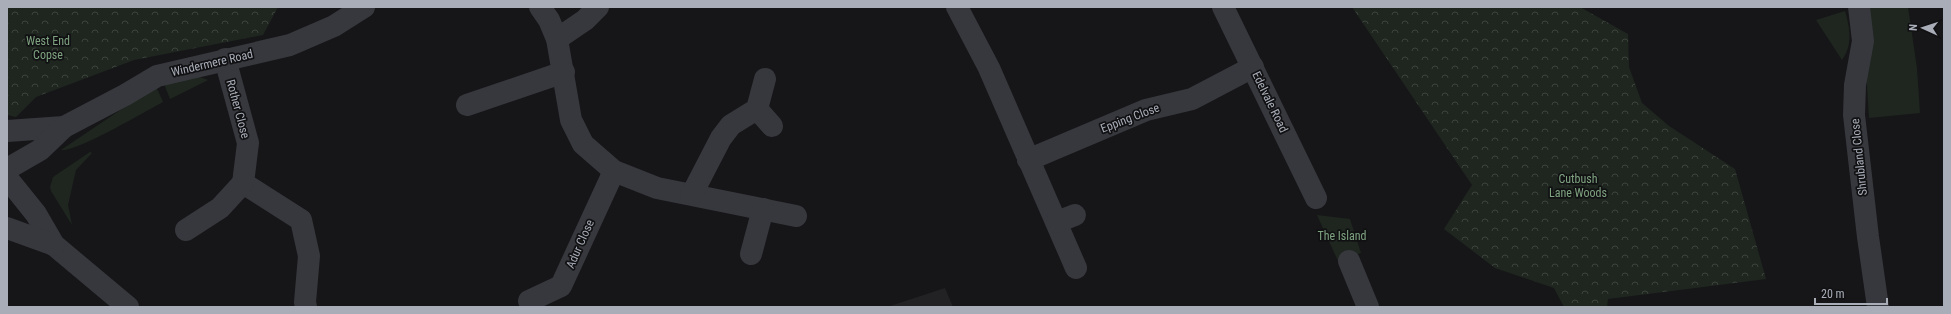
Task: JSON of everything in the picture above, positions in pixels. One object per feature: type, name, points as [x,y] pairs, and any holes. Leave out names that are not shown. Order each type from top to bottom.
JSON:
[{"type":"street","name":"Windermere Road","points":[[7,169],[40,150],[64,127],[125,95],[157,76],[224,59],[290,45],[334,26],[364,7]]},
{"type":"street","points":[[540,7],[549,20],[558,39],[571,120],[584,144],[614,171],[657,188],[796,216]]},
{"type":"street","points":[[558,39],[585,20],[598,7]]},
{"type":"street","points":[[957,7],[989,68],[1028,160],[1066,218],[1076,268]]},
{"type":"street","name":"Edelvale Road","points":[[1223,7],[1316,198]]},
{"type":"street","name":"Shrubland Close","points":[[1859,7],[1863,41],[1855,85],[1854,115],[1868,237],[1878,307]]},
{"type":"street","name":"Rother Close","points":[[224,59],[248,143],[243,183]]},
{"type":"street","name":"Epping Close","points":[[1028,160],[1146,110],[1192,99],[1253,67]]},
{"type":"street","points":[[467,105],[564,72]]},
{"type":"street","points":[[692,194],[721,138],[731,125],[757,109],[765,79]]},
{"type":"street","points":[[757,109],[772,126]]},
{"type":"street","name":"Windermere Road","points":[[7,131],[64,127]]},
{"type":"street","name":"Adur Close","points":[[529,301],[561,286],[614,171]]},
{"type":"street","points":[[7,178],[36,214],[54,245],[128,307]]},
{"type":"street","points":[[186,230],[220,208],[243,183],[301,220],[309,256],[305,302],[306,307]]},
{"type":"street","points":[[751,254],[763,209]]},
{"type":"street","points":[[7,228],[54,245]]},
{"type":"street","points":[[1349,261],[1368,307]]},
{"type":"shaded area","points":[[945,288],[953,307],[887,307]]},
{"type":"green space","name":"West End Copse","points":[[7,7],[278,7],[263,35],[134,60],[36,97],[16,117],[7,115]]},
{"type":"green space","name":"Cutbush Lane Woods","points":[[1352,7],[1580,7],[1628,34],[1629,67],[1642,103],[1669,126],[1735,169],[1766,279],[1608,299],[1607,307],[1564,307],[1554,288],[1495,268],[1444,229],[1472,185]]},
{"type":"green space","points":[[1869,7],[1908,7],[1917,68],[1920,113],[1869,118],[1866,70]]},
{"type":"green space","points":[[1845,11],[1850,36],[1848,48],[1842,60],[1816,20]]},
{"type":"green space","points":[[197,76],[208,80],[170,99],[164,84]]},
{"type":"green space","points":[[156,86],[163,102],[81,145],[61,150]]},
{"type":"green space","points":[[90,152],[92,153],[76,170],[68,205],[72,225],[50,187],[53,177]]},
{"type":"green space","name":"The Island","points":[[1317,215],[1350,219],[1361,253],[1338,261]]}]
